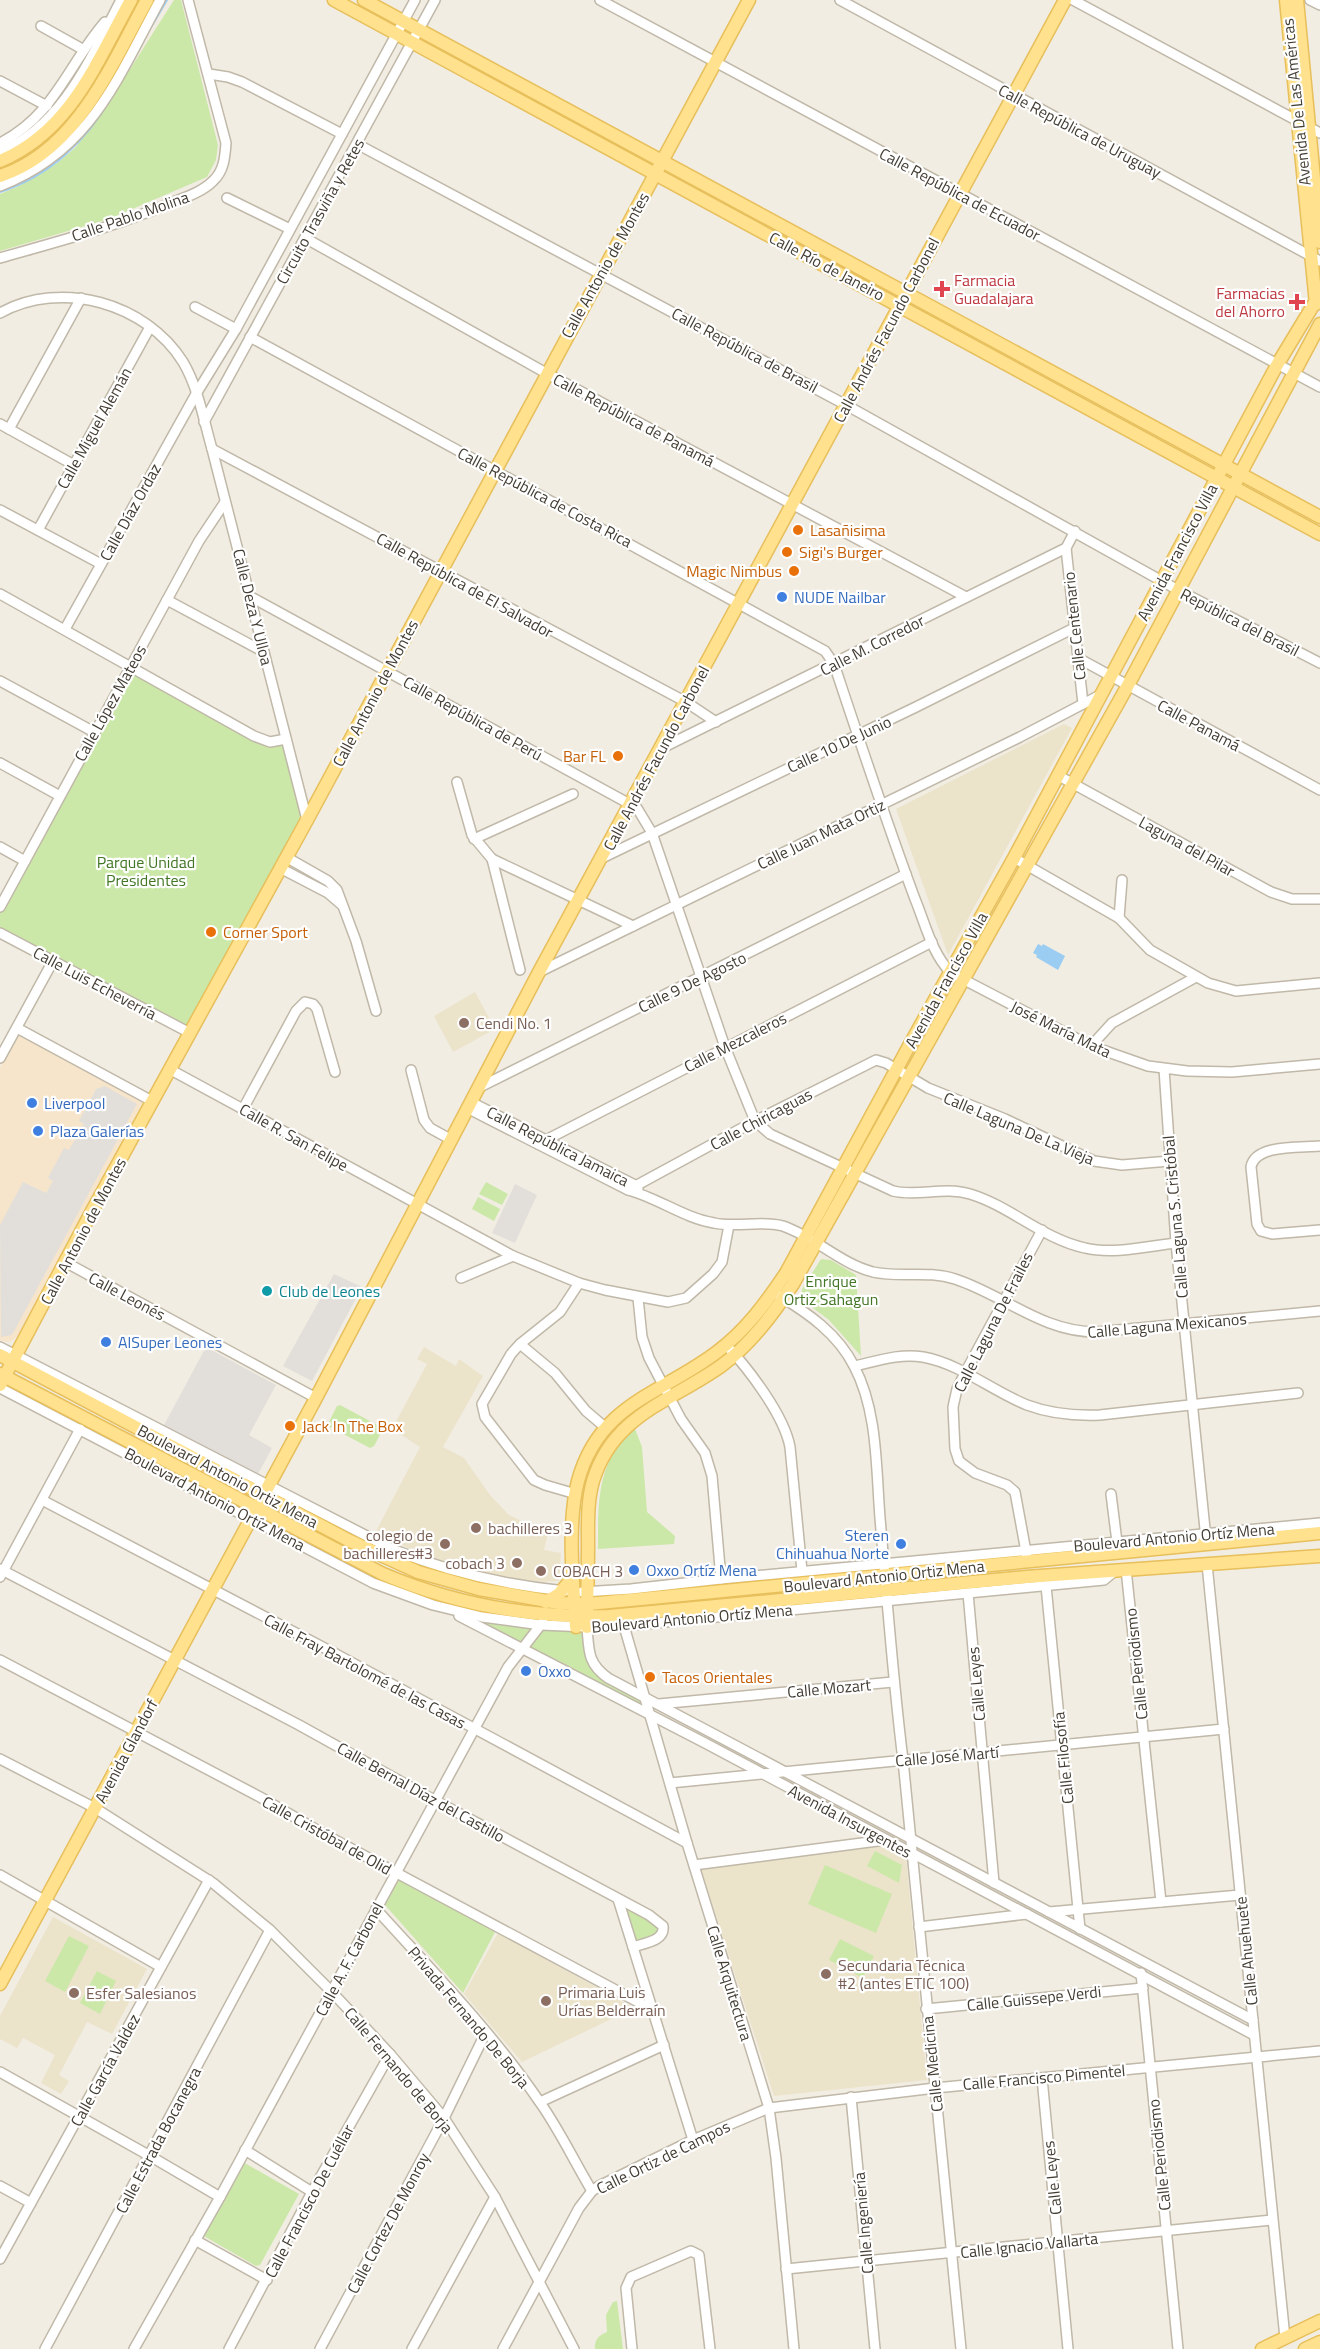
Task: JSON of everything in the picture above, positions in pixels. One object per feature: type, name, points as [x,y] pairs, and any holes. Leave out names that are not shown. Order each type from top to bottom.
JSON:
[{"type":"main road","points":[[0,160],[23,150],[44,135],[80,92],[131,0]]},
{"type":"main road","points":[[0,176],[50,149],[85,109],[147,0]]},
{"type":"main road","name":"Calle Río de Janeiro","points":[[334,0],[1320,534]]},
{"type":"main road","name":"Calle Río de Janeiro","points":[[364,0],[1320,517]]},
{"type":"main road","name":"Calle Antonio de Montes","points":[[1,1381],[749,0]]},
{"type":"main road","name":"Calle Andrés Facundo Carbonel","points":[[253,1513],[316,1398],[539,972],[632,804],[1065,0]]},
{"type":"main road","name":"Avenida De Las Américas","points":[[1286,0],[1309,127],[1320,347]]},
{"type":"main road","name":"Avenida De Las Américas","points":[[1297,0],[1320,242]]},
{"type":"main road","name":"Avenida Francisco Villa","points":[[849,1169],[907,1077],[1014,858],[1277,365],[1318,298]]},
{"type":"main road","name":"Avenida Francisco Villa","points":[[578,1606],[592,1483],[609,1446],[626,1427],[668,1396],[702,1378],[730,1350],[746,1326],[779,1295],[849,1169],[896,1070],[1026,865],[1127,687],[1319,326]]},
{"type":"main road","name":"Avenida Francisco Villa","points":[[578,1606],[574,1576],[573,1526],[576,1494],[585,1463],[599,1437],[635,1402],[662,1384],[730,1350]]},
{"type":"main road","name":"Boulevard Antonio Ortiz Mena","points":[[0,1355],[15,1358],[265,1490],[369,1550],[418,1572],[469,1587],[559,1604],[652,1612],[887,1596],[1121,1570],[1320,1556]]},
{"type":"main road","name":"Boulevard Antonio Ortiz Mena","points":[[1,1381],[84,1419],[153,1460],[253,1513],[366,1566],[407,1583],[467,1601],[549,1615],[578,1606],[884,1570],[1206,1538],[1320,1533]]},
{"type":"main road","name":"Avenida Glandorf","points":[[1,1978],[253,1513]]},
{"type":"main road","points":[[546,1602],[578,1606]]},
{"type":"main road","points":[[1262,2349],[1320,2321]]},
{"type":"main road","points":[[1305,2349],[1320,2342]]},
{"type":"street","points":[[0,186],[47,163],[91,121],[160,0]]},
{"type":"street","name":"Calle Pablo Molina","points":[[0,258],[146,214],[198,192],[213,181],[221,171],[225,159],[226,143],[188,0]]},
{"type":"street","name":"Circuito Trasviña y Retes","points":[[196,394],[236,329],[415,0]]},
{"type":"street","name":"Circuito Trasviña y Retes","points":[[204,422],[435,0]]},
{"type":"street","name":"Calle República de Ecuador","points":[[600,0],[1320,387]]},
{"type":"street","name":"Calle República de Uruguay","points":[[840,0],[1316,258]]},
{"type":"street","points":[[1073,0],[1309,127]]},
{"type":"street","points":[[1310,0],[1320,6]]},
{"type":"street","points":[[0,143],[27,128],[47,106],[84,50],[119,4]]},
{"type":"street","points":[[0,152],[32,134],[55,112],[92,55],[119,4]]},
{"type":"street","points":[[41,26],[84,50]]},
{"type":"street","points":[[209,74],[242,82],[342,134]]},
{"type":"street","points":[[0,81],[47,106]]},
{"type":"street","name":"Calle República de Brasil","points":[[357,144],[846,405],[1161,580]]},
{"type":"street","points":[[227,198],[290,229]]},
{"type":"street","name":"Calle República de Panamá","points":[[305,238],[546,373],[966,597]]},
{"type":"street","points":[[9,429],[81,298]]},
{"type":"street","name":"Calle Deza Y Ulloa","points":[[0,313],[33,301],[81,298],[116,308],[150,327],[169,344],[184,364],[196,394],[212,449],[307,819]]},
{"type":"street","points":[[195,307],[236,329]]},
{"type":"street","name":"Calle Miguel Alemán","points":[[38,530],[150,327]]},
{"type":"street","name":"Calle República de Costa Rica","points":[[250,337],[821,648],[829,654],[834,664]]},
{"type":"street","name":"Calle Díaz Ordaz","points":[[65,629],[196,394]]},
{"type":"street","points":[[0,424],[74,465]]},
{"type":"street","name":"Calle República de El Salvador","points":[[212,449],[440,570],[502,606],[686,702],[716,722]]},
{"type":"street","name":"Calle López Mateos","points":[[0,907],[130,666],[199,542],[225,502]]},
{"type":"street","points":[[0,510],[101,564]]},
{"type":"street","points":[[1066,548],[1075,531]]},
{"type":"street","name":"Calle M. Corredor","points":[[660,749],[1066,548]]},
{"type":"street","name":"Calle Centenario","points":[[1066,548],[1083,704]]},
{"type":"street","name":"República del Brasil","points":[[1161,580],[1320,663]]},
{"type":"street","points":[[0,596],[65,629],[264,740],[274,742],[285,739]]},
{"type":"street","name":"Calle República de Perú","points":[[251,597],[632,804]]},
{"type":"street","points":[[167,600],[264,652]]},
{"type":"street","name":"Calle 10 De Junio","points":[[602,858],[916,707],[1074,628]]},
{"type":"street","name":"Calle Panamá","points":[[1078,658],[1127,687],[1320,790]]},
{"type":"street","points":[[834,664],[906,874],[932,942],[940,961],[956,976]]},
{"type":"street","points":[[0,681],[94,732]]},
{"type":"street","name":"Calle Juan Mata Ortiz","points":[[539,972],[882,805],[1102,694]]},
{"type":"street","points":[[0,763],[60,796]]},
{"type":"street","name":"Laguna del Pilar","points":[[1059,776],[1271,892],[1292,899],[1320,899]]},
{"type":"street","points":[[457,782],[474,839],[492,859],[633,926]]},
{"type":"street","points":[[474,839],[573,794]]},
{"type":"street","points":[[632,804],[646,819],[652,833],[725,1047],[755,1121],[778,1138],[900,1192],[951,1190],[972,1194],[1078,1246],[1099,1250],[1176,1243]]},
{"type":"street","points":[[0,847],[25,861]]},
{"type":"street","points":[[286,856],[334,886],[344,907],[376,1011]]},
{"type":"street","points":[[1014,858],[1119,918],[1150,950],[1196,977],[1219,987],[1236,991],[1320,983]]},
{"type":"street","points":[[492,859],[520,970]]},
{"type":"street","points":[[280,868],[328,893],[344,907]]},
{"type":"street","name":"Calle 9 De Agosto","points":[[478,1088],[906,874]]},
{"type":"street","points":[[1119,918],[1122,880]]},
{"type":"street","name":"Calle Luis Echeverría","points":[[0,933],[190,1033]]},
{"type":"street","name":"Calle Mezcaleros","points":[[542,1141],[932,942]]},
{"type":"street","points":[[0,1058],[53,961]]},
{"type":"street","name":"José María Mata","points":[[956,976],[1090,1046],[1164,1069],[1232,1072],[1320,1064]]},
{"type":"street","points":[[1090,1046],[1112,1023],[1196,977]]},
{"type":"street","points":[[243,1109],[296,1011],[305,1002],[313,1004],[317,1009],[335,1072]]},
{"type":"street","points":[[17,1028],[152,1101]]},
{"type":"street","name":"Calle Chiricaguas","points":[[632,1187],[872,1061],[883,1062],[907,1077]]},
{"type":"street","name":"Calle Laguna S. Cristóbal","points":[[1164,1069],[1176,1243],[1206,1538]]},
{"type":"street","name":"Calle R. San Felipe","points":[[171,1070],[513,1256],[579,1282],[638,1298],[674,1302],[693,1293],[722,1262],[729,1225]]},
{"type":"street","points":[[411,1070],[424,1120],[430,1128],[450,1139]]},
{"type":"street","name":"Calle Laguna De La Vieja","points":[[907,1077],[1095,1161],[1122,1165],[1170,1161]]},
{"type":"street","name":"Calle República Jamaica","points":[[469,1105],[642,1193],[699,1219],[729,1225],[776,1224],[812,1239]]},
{"type":"street","points":[[1320,1146],[1266,1151],[1257,1156],[1252,1163],[1257,1224],[1264,1233],[1320,1230]]},
{"type":"street","name":"Calle Laguna De Frailes","points":[[1027,1556],[1015,1492],[1007,1485],[966,1468],[959,1461],[953,1407],[957,1389],[965,1373],[1042,1230]]},
{"type":"street","name":"Calle Laguna Mexicanos","points":[[812,1239],[867,1270],[885,1274],[945,1276],[970,1284],[1043,1322],[1082,1332],[1320,1311]]},
{"type":"street","points":[[461,1278],[513,1256]]},
{"type":"street","name":"Calle Leonés","points":[[65,1262],[316,1398]]},
{"type":"street","points":[[576,1494],[534,1480],[489,1423],[483,1412],[483,1401],[520,1344],[560,1312],[579,1282]]},
{"type":"street","name":"Calle Medicina","points":[[779,1295],[826,1329],[842,1346],[855,1366],[865,1394],[870,1421],[893,1682],[903,1760],[960,2349]]},
{"type":"street","points":[[638,1298],[645,1349],[668,1396],[708,1460],[712,1476],[721,1579]]},
{"type":"street","points":[[520,1344],[555,1373],[586,1411],[606,1428]]},
{"type":"street","points":[[0,1347],[15,1358]]},
{"type":"street","points":[[730,1350],[774,1410],[788,1437],[802,1571]]},
{"type":"street","points":[[855,1366],[888,1358],[910,1356],[936,1361],[965,1373],[1027,1405],[1071,1415],[1100,1415],[1298,1393]]},
{"type":"street","name":"Boulevard Antonio Ortíz Mena","points":[[1,1381],[80,1429],[153,1460]]},
{"type":"street","points":[[1,1573],[80,1429]]},
{"type":"street","points":[[265,1490],[410,1557],[578,1606],[631,1589],[802,1571],[884,1570]]},
{"type":"street","points":[[1111,1494],[1117,1542]]},
{"type":"street","name":"Calle Fray Bartolomé de las Casas","points":[[42,1500],[687,1843]]},
{"type":"street","name":"Boulevard Antonio Ortíz Mena","points":[[253,1513],[373,1582],[446,1609],[482,1617],[541,1625],[578,1606],[624,1626],[887,1596],[968,1593],[1104,1580],[1121,1570]]},
{"type":"street","name":"Boulevard Antonio Ortíz Mena","points":[[1027,1556],[1117,1542],[1206,1538],[1320,1523]]},
{"type":"street","name":"Calle Ahuehuete","points":[[1208,1564],[1285,2338]]},
{"type":"street","name":"Calle Periodismo","points":[[1121,1570],[1144,1737],[1161,1902]]},
{"type":"street","name":"Calle Bernal Díaz del Castillo","points":[[1,1573],[299,1725],[657,1920],[663,1926],[663,1933],[660,1937],[633,1947]]},
{"type":"street","name":"Calle Filosofía","points":[[1046,1586],[1080,1929]]},
{"type":"street","name":"Calle Leyes","points":[[968,1593],[994,1883]]},
{"type":"street","name":"Calle A. F. Carbonel","points":[[135,2349],[508,1667],[521,1648],[559,1604]]},
{"type":"street","name":"Avenida Insurgentes","points":[[578,1606],[595,1667],[608,1678],[1253,2020]]},
{"type":"street","name":"Avenida Insurgentes","points":[[446,1609],[650,1714],[1254,2035]]},
{"type":"street","name":"Calle Arquitectura","points":[[624,1626],[687,1843],[769,2108],[776,2158],[794,2349]]},
{"type":"street","name":"Calle Cristóbal de Olid","points":[[0,1660],[260,1797],[396,1873],[653,2010]]},
{"type":"street","name":"Calle Mozart","points":[[657,1704],[893,1682]]},
{"type":"street","name":"Calle José Martí","points":[[670,1783],[1224,1729]]},
{"type":"street","name":"Calle Fernando de Borja","points":[[0,1759],[95,1808],[209,1880],[246,1908],[332,1991],[390,2054],[444,2118],[495,2198],[574,2349]]},
{"type":"street","points":[[694,1865],[886,1840],[892,1829]]},
{"type":"street","points":[[0,1875],[161,1967]]},
{"type":"street","name":"Calle García Valdez","points":[[0,2259],[209,1880]]},
{"type":"street","points":[[1049,1912],[1240,1895]]},
{"type":"street","points":[[618,1899],[693,2140]]},
{"type":"street","name":"Privada Fernando De Borja","points":[[376,1909],[486,2032],[540,2102],[592,2192]]},
{"type":"street","points":[[919,1927],[1027,1914]]},
{"type":"street","name":"Calle Estrada Bocanegra","points":[[45,2349],[270,1930]]},
{"type":"street","name":"Calle Periodismo","points":[[1140,1961],[1178,2349]]},
{"type":"street","name":"Calle Guissepe Verdi","points":[[926,2009],[1143,1988]]},
{"type":"street","name":"Calle Cortez De Monroy","points":[[320,2349],[444,2118],[486,2032]]},
{"type":"street","points":[[540,2102],[664,2046]]},
{"type":"street","name":"Calle Francisco Pimentel","points":[[769,2108],[935,2088],[1320,2052]]},
{"type":"street","name":"Calle Francisco De Cuéllar","points":[[229,2349],[312,2192],[390,2054]]},
{"type":"street","points":[[0,2072],[220,2197]]},
{"type":"street","name":"Calle Leyes","points":[[1042,2078],[1068,2349]]},
{"type":"street","name":"Calle Ingeniería","points":[[851,2097],[875,2349]]},
{"type":"street","name":"Calle Ortiz de Campos","points":[[503,2349],[579,2208],[592,2192],[693,2140],[769,2108]]},
{"type":"street","points":[[245,2150],[312,2192]]},
{"type":"street","points":[[0,2186],[31,2203]]},
{"type":"street","points":[[412,2349],[495,2198]]},
{"type":"street","name":"Calle Ignacio Vallarta","points":[[786,2269],[1272,2220]]},
{"type":"street","points":[[195,2240],[267,2280]]},
{"type":"street","points":[[632,2349],[627,2282],[631,2277],[691,2251],[699,2255],[710,2349]]},
{"type":"shaded area","points":[[1064,724],[1072,728],[948,955],[896,809]]},
{"type":"shaded area","name":"Cendi No. 1","points":[[475,992],[495,1029],[453,1052],[434,1016]]},
{"type":"shaded area","points":[[19,1036],[143,1102],[18,1335],[12,1341],[7,1342],[0,1340],[0,1067]]},
{"type":"shaded area","points":[[105,1086],[137,1104],[12,1335],[1,1337],[0,1225],[23,1182],[46,1193],[53,1181],[48,1178],[64,1148],[69,1150],[84,1124],[79,1121],[96,1089]]},
{"type":"shaded area","points":[[515,1184],[537,1195],[515,1243],[492,1233]]},
{"type":"shaded area","points":[[334,1274],[362,1287],[312,1381],[283,1366]]},
{"type":"shaded area","points":[[206,1347],[276,1385],[249,1435],[272,1448],[258,1474],[164,1425]]},
{"type":"shaded area","points":[[424,1347],[456,1366],[459,1359],[483,1376],[443,1447],[464,1458],[490,1495],[509,1515],[548,1533],[544,1550],[561,1553],[559,1581],[530,1582],[451,1567],[375,1533],[420,1447],[392,1429],[427,1364],[417,1359]]},
{"type":"shaded area","name":"Secundaria Técnica #2 (antes ETIC 100)","points":[[884,1845],[906,1857],[927,2080],[774,2096],[701,1869]]},
{"type":"shaded area","name":"Esfer Salesianos","points":[[53,1917],[147,1969],[112,2034],[87,2022],[59,2075],[69,2081],[61,2094],[41,2083],[55,2055],[23,2038],[17,2048],[0,2039],[0,2016]]},
{"type":"shaded area","name":"Primaria Luis Urías Belderraín","points":[[498,1933],[634,2008],[522,2062],[464,1994]]},
{"type":"green space","points":[[174,0],[181,0],[218,145],[216,160],[207,177],[109,219],[0,251],[0,194],[17,187],[56,164],[75,148],[104,110]]},
{"type":"green space","name":"Parque Unidad Presidentes","points":[[130,664],[274,742],[286,741],[305,816],[189,1031],[0,932],[0,901]]},
{"type":"green space","points":[[486,1182],[508,1194],[502,1205],[479,1194]]},
{"type":"green space","points":[[478,1197],[500,1209],[494,1221],[472,1209]]},
{"type":"green space","name":"Enrique Ortiz Sahagun","points":[[821,1259],[831,1260],[856,1275],[861,1356],[829,1320],[801,1299],[802,1289]]},
{"type":"green space","points":[[340,1405],[381,1427],[382,1431],[374,1446],[370,1448],[330,1427],[328,1424],[337,1406]]},
{"type":"green space","points":[[635,1429],[642,1447],[647,1512],[675,1536],[674,1544],[598,1549],[599,1500],[606,1469],[622,1441]]},
{"type":"green space","points":[[461,1614],[539,1625],[521,1646]]},
{"type":"green space","points":[[542,1625],[587,1627],[595,1667],[645,1698],[650,1714],[523,1647]]},
{"type":"green space","points":[[875,1851],[902,1865],[899,1883],[867,1866]]},
{"type":"green space","points":[[825,1865],[892,1894],[876,1933],[808,1904]]},
{"type":"green space","points":[[400,1877],[495,1932],[463,1993],[385,1905]]},
{"type":"green space","points":[[618,1899],[657,1920],[663,1933],[633,1947]]},
{"type":"green space","points":[[69,1936],[89,1946],[65,1992],[45,1981]]},
{"type":"green space","points":[[840,1939],[874,1956],[863,1978],[829,1960]]},
{"type":"green space","points":[[97,1971],[116,1981],[100,2014],[80,2003]]},
{"type":"green space","points":[[243,2162],[299,2194],[260,2265],[256,2266],[202,2235]]},
{"type":"green space","points":[[617,2301],[623,2349],[595,2349],[598,2338],[607,2332],[606,2315],[613,2302]]},
{"type":"water","points":[[1038,944],[1042,946],[1043,944],[1065,956],[1058,970],[1036,957],[1037,955],[1033,953]]},
{"type":"waterway","points":[[147,34],[167,0]]},
{"type":"waterway","points":[[0,192],[35,177],[65,155],[91,128],[112,96]]},
{"type":"place","name":"Farmacia Guadalajara","points":[[942,289]]},
{"type":"place","name":"Farmacias del Ahorro","points":[[1297,302]]},
{"type":"place","name":"Lasañisima","points":[[798,530]]},
{"type":"place","name":"Sigi's Burger","points":[[787,552]]},
{"type":"place","name":"Magic Nimbus","points":[[794,571]]},
{"type":"place","name":"NUDE Nailbar","points":[[782,597]]},
{"type":"place","name":"Bar FL","points":[[618,756]]},
{"type":"place","name":"Corner Sport","points":[[211,932]]},
{"type":"place","name":"Cendi No. 1","points":[[464,1023]]},
{"type":"place","name":"Liverpool","points":[[32,1103]]},
{"type":"place","name":"Plaza Galerías","points":[[38,1131]]},
{"type":"place","name":"Club de Leones","points":[[267,1291]]},
{"type":"place","name":"AlSuper Leones","points":[[106,1342]]},
{"type":"place","name":"Jack In The Box","points":[[290,1426]]},
{"type":"place","name":"bachilleres 3","points":[[476,1528]]},
{"type":"place","name":"colegio de bachilleres#3","points":[[445,1544]]},
{"type":"place","name":"Steren Chihuahua Norte","points":[[901,1544]]},
{"type":"place","name":"cobach 3","points":[[517,1563]]},
{"type":"place","name":"Oxxo Ortíz Mena","points":[[634,1570]]},
{"type":"place","name":"COBACH 3","points":[[541,1571]]},
{"type":"place","name":"Oxxo","points":[[526,1671]]},
{"type":"place","name":"Tacos Orientales","points":[[650,1677]]},
{"type":"place","name":"Secundaria Técnica #2 (antes ETIC 100)","points":[[826,1974]]},
{"type":"place","name":"Esfer Salesianos","points":[[74,1993]]},
{"type":"place","name":"Primaria Luis Urías Belderraín","points":[[546,2001]]}]
